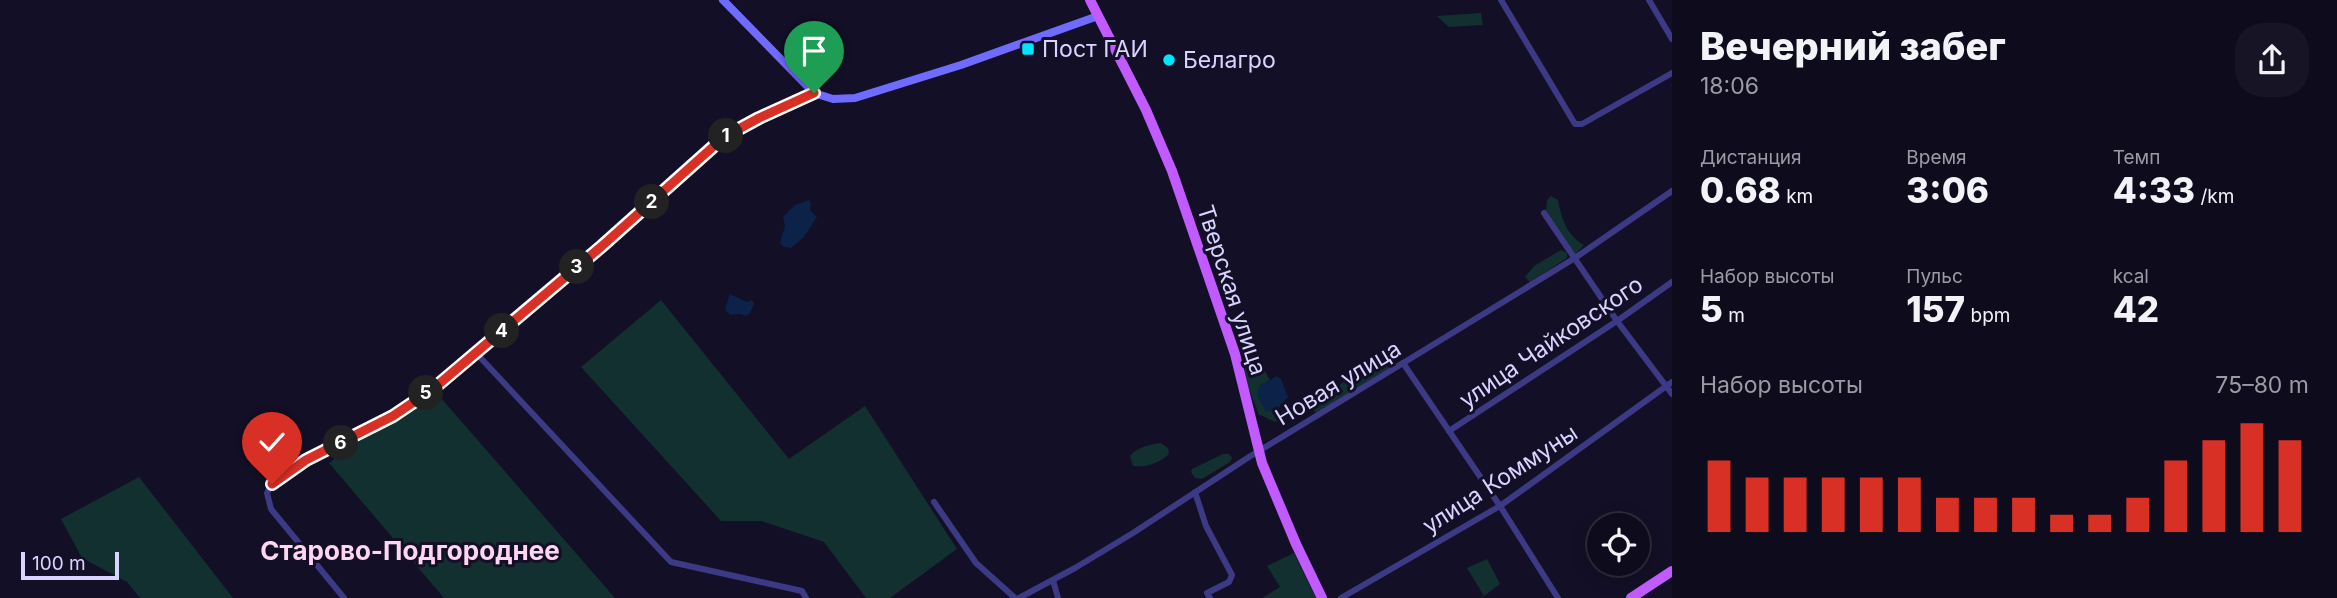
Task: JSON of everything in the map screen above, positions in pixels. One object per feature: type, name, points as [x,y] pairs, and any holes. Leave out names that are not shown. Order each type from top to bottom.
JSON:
[{"type":"main road","name":"Тверская улица","points":[[1090,0],[1146,110],[1175,179],[1232,343],[1259,452],[1296,544],[1322,598]]},
{"type":"main road","points":[[1631,598],[1672,571]]},
{"type":"street","points":[[723,0],[814,93],[833,99],[855,98],[961,65],[1098,16]]},
{"type":"street","points":[[1501,0],[1576,124],[1582,124],[1672,73]]},
{"type":"street","points":[[1649,0],[1672,39]]},
{"type":"street","points":[[344,598],[271,509],[267,493],[272,484],[306,460],[393,416],[433,389],[724,137],[814,93]]},
{"type":"street","name":"Новая улица","points":[[1017,598],[1133,533],[1259,452],[1575,258],[1672,191]]},
{"type":"street","points":[[1544,214],[1617,321],[1669,384],[1672,394]]},
{"type":"street","name":"улица Чайковского","points":[[1449,431],[1672,282]]},
{"type":"street","points":[[476,353],[671,562],[802,591],[806,598]]},
{"type":"street","points":[[1403,363],[1500,506],[1558,598]]},
{"type":"street","name":"улица Коммуны","points":[[1342,598],[1500,506],[1669,384]]},
{"type":"street","points":[[1195,492],[1206,526],[1232,575],[1229,582],[1207,593],[1210,598]]},
{"type":"street","points":[[934,502],[976,563],[1017,598]]},
{"type":"street","points":[[1053,580],[1058,598]]},
{"type":"green space","points":[[1481,13],[1483,25],[1449,27],[1437,16]]},
{"type":"green space","points":[[1551,196],[1558,200],[1563,219],[1573,237],[1584,245],[1575,255],[1546,214],[1547,200]]},
{"type":"green space","points":[[1561,250],[1567,253],[1567,258],[1530,282],[1525,277],[1534,266]]},
{"type":"green space","points":[[661,300],[789,459],[865,406],[957,549],[890,598],[866,598],[824,542],[761,521],[721,521],[581,367]]},
{"type":"green space","points":[[1249,351],[1251,364],[1260,361],[1270,381],[1272,412],[1284,413],[1286,418],[1282,421],[1275,422],[1259,415],[1245,374],[1245,358]]},
{"type":"green space","points":[[1375,360],[1385,361],[1389,368],[1316,413],[1312,408],[1313,402]]},
{"type":"green space","points":[[434,390],[615,598],[444,598],[329,463]]},
{"type":"green space","points":[[1161,443],[1168,448],[1169,454],[1152,464],[1133,466],[1130,456],[1136,450]]},
{"type":"green space","points":[[1223,454],[1229,454],[1232,458],[1230,462],[1202,479],[1195,478],[1192,469]]},
{"type":"green space","points":[[139,477],[233,598],[140,598],[127,582],[82,558],[61,519]]},
{"type":"green space","points":[[1294,553],[1316,598],[1262,598],[1280,587],[1267,566]]},
{"type":"green space","points":[[1487,559],[1500,584],[1484,596],[1467,568]]},
{"type":"water","points":[[809,200],[810,210],[817,217],[804,237],[791,248],[784,247],[780,243],[785,226],[783,217],[795,205]]},
{"type":"water","points":[[730,294],[747,302],[752,300],[754,304],[750,313],[746,316],[730,315],[725,309]]},
{"type":"water","points":[[1277,376],[1281,379],[1288,397],[1278,408],[1266,412],[1257,395],[1260,385]]},
{"type":"place","name":"Пост ГАИ","points":[[1028,49]]},
{"type":"place","name":"Белагро","points":[[1169,60]]},
{"type":"district","name":"Старово-Подгороднее","points":[[410,550]]},
{"type":"route","points":[[272,484],[306,460],[368,431],[433,389],[602,246],[724,137],[814,93]]}]
